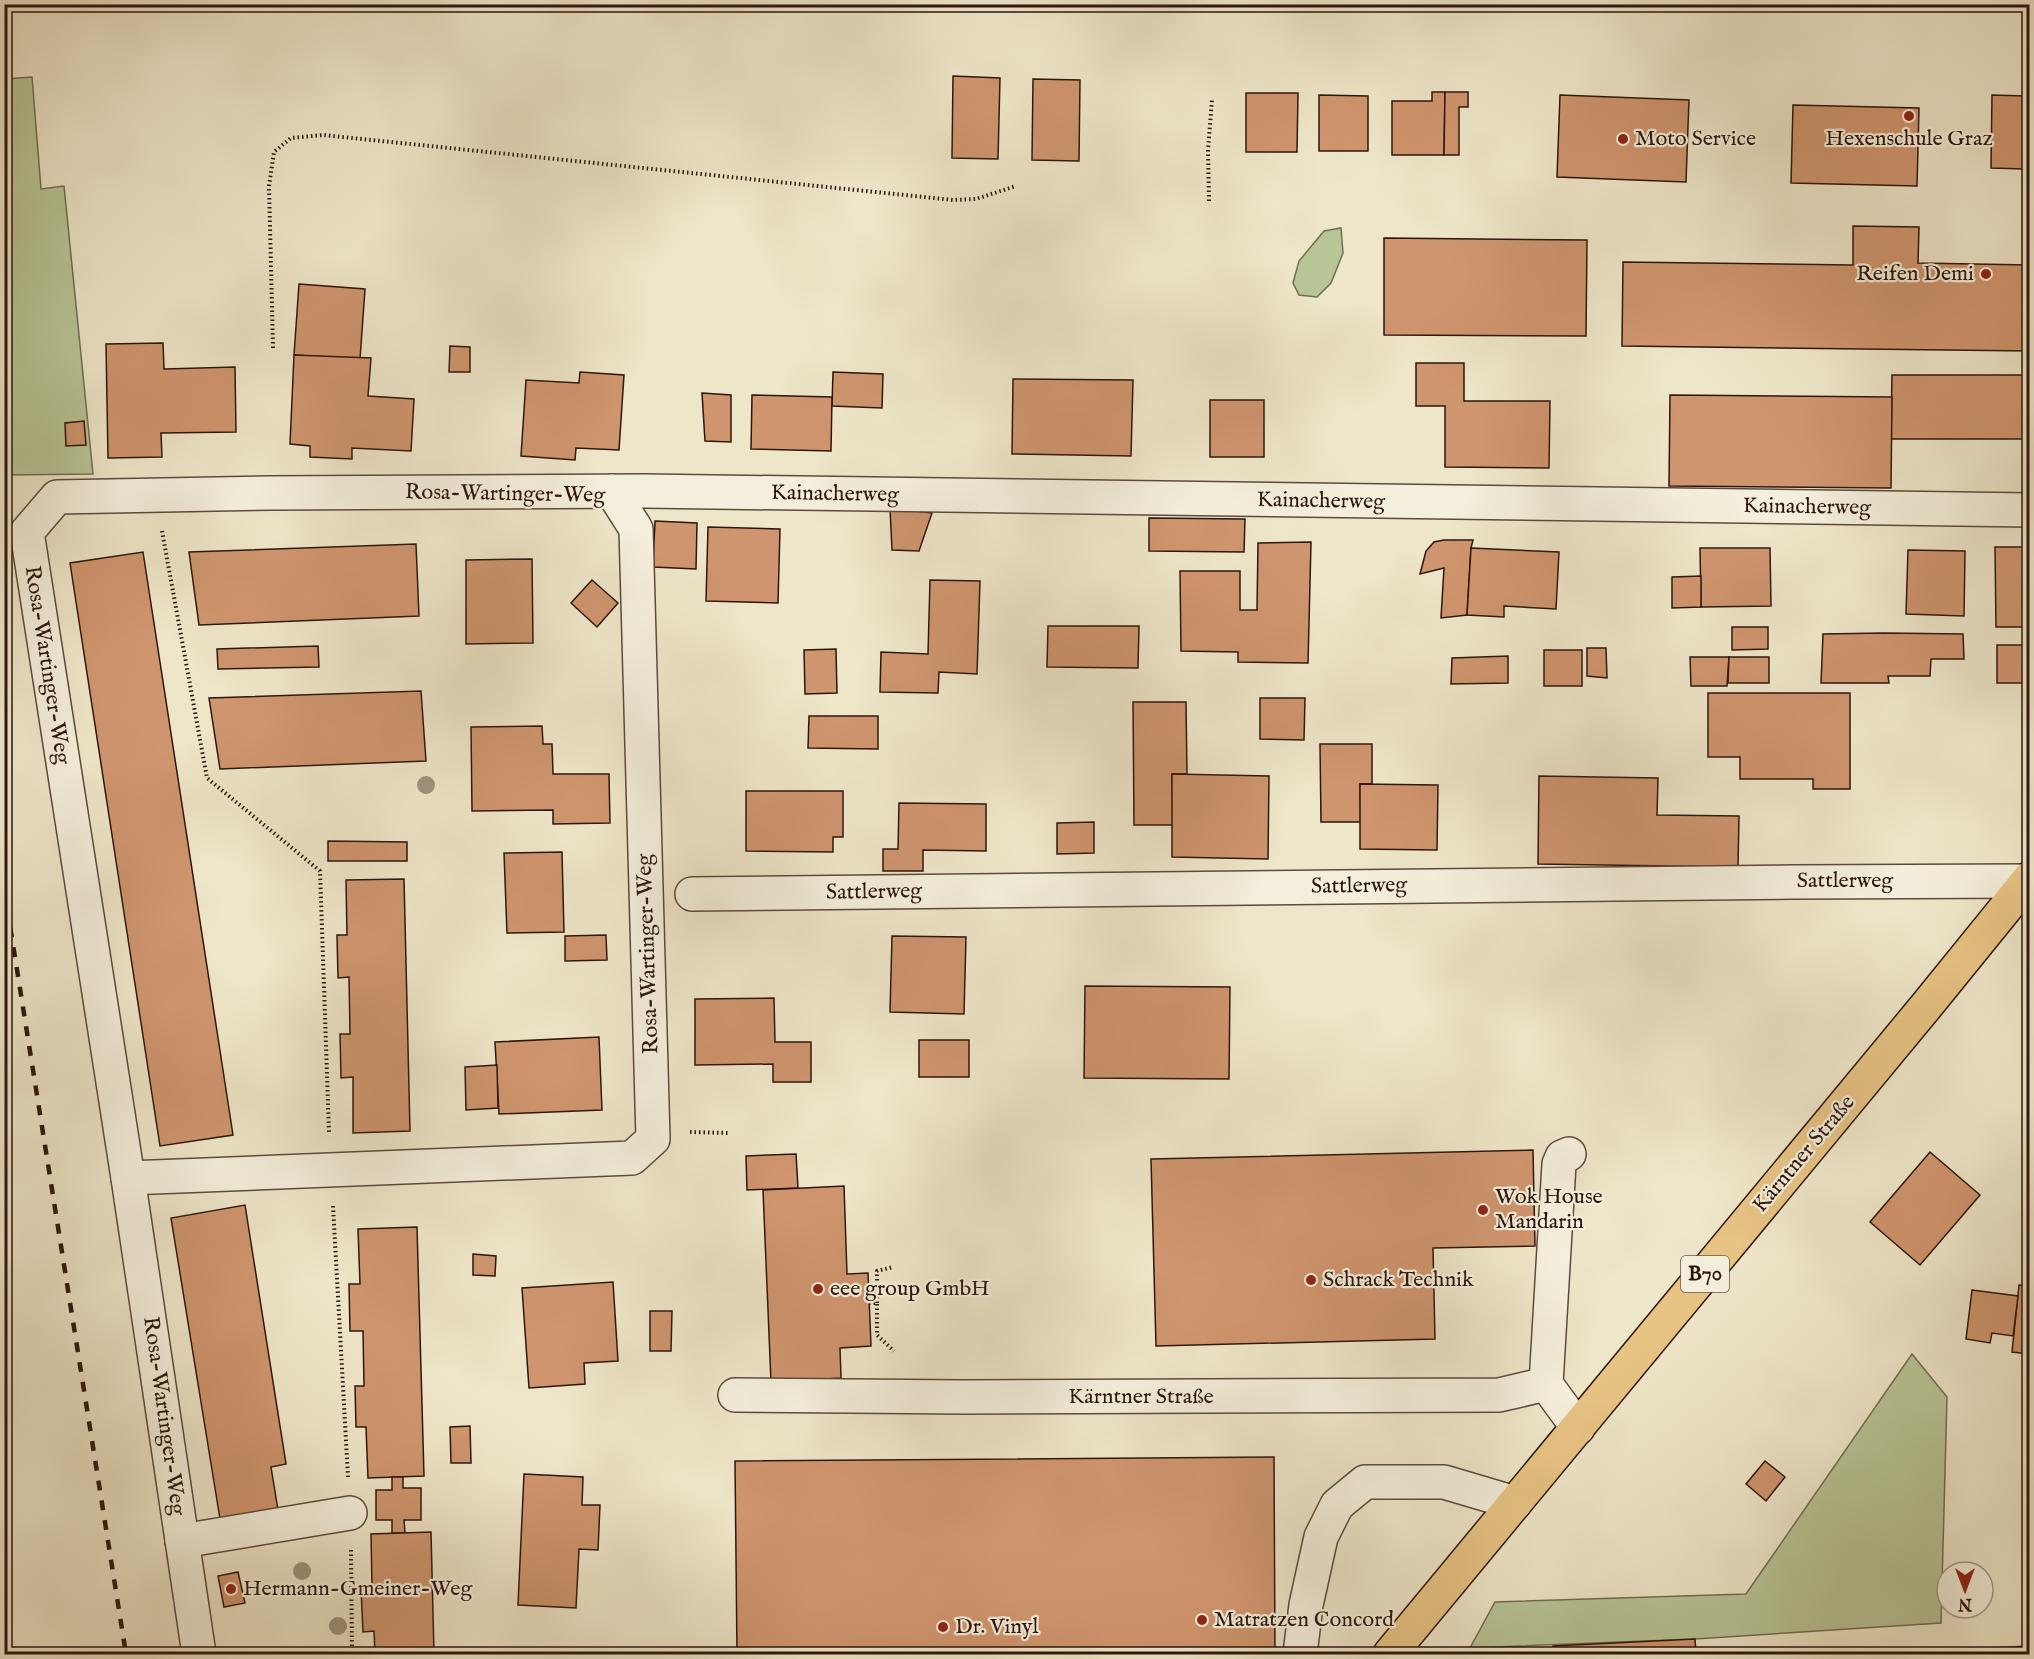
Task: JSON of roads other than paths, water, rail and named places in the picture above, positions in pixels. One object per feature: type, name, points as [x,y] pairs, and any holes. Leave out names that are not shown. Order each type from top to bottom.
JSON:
[{"type":"main road","name":"Kärntner Straße","points":[[1390,1654],[1920,1014],[2028,879]]},
{"type":"street","name":"Kainacherweg","points":[[612,491],[2030,510]]},
{"type":"street","name":"Rosa-Wartinger-Weg","points":[[128,1178],[332,1184],[632,1158],[653,1139],[636,529],[612,491],[57,497],[27,532],[128,1178],[199,1654]]},
{"type":"street","name":"Sattlerweg","points":[[692,894],[2028,879]]},
{"type":"street","points":[[1569,1154],[1562,1157],[1559,1164],[1546,1384],[1578,1428]]},
{"type":"street","name":"Kärntner Straße","points":[[735,1395],[964,1397],[1499,1395],[1546,1384]]},
{"type":"street","points":[[1300,1654],[1306,1605],[1321,1537],[1337,1505],[1365,1482],[1444,1482],[1515,1503]]},
{"type":"street","points":[[182,1542],[350,1513]]},
{"type":"railway","points":[[4,888],[126,1654]]},
{"type":"place","name":"Hexenschule Graz","points":[[1909,116]]},
{"type":"place","name":"Moto Service","points":[[1623,139]]},
{"type":"place","name":"Reifen Demi","points":[[1986,274]]},
{"type":"place","name":"Wok House Mandarin","points":[[1483,1210]]},
{"type":"place","name":"Schrack Technik","points":[[1311,1280]]},
{"type":"place","name":"eee group GmbH","points":[[818,1289]]},
{"type":"place","name":"Hermann-Gmeiner-Weg","points":[[231,1589]]},
{"type":"place","name":"Matratzen Concord","points":[[1202,1620]]},
{"type":"place","name":"Dr. Vinyl","points":[[943,1627]]}]
